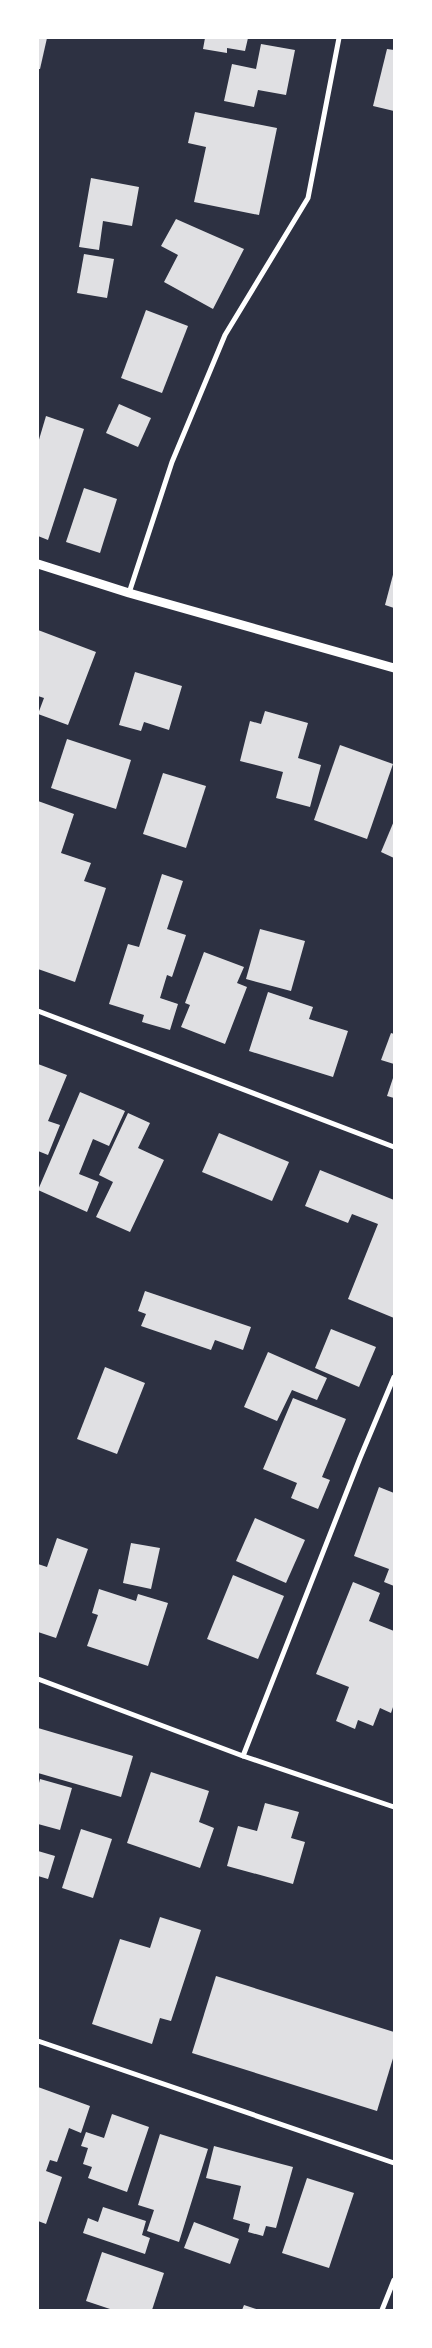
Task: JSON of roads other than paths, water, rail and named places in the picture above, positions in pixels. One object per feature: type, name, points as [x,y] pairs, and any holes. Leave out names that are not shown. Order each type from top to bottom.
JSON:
[{"type":"street","points":[[129,593],[172,462],[225,335],[308,198],[339,38]]},
{"type":"street","points":[[38,564],[129,593],[394,668]]},
{"type":"street","points":[[38,1011],[394,1147]]},
{"type":"street","points":[[243,1756],[360,1458],[394,1377]]},
{"type":"street","points":[[38,1679],[243,1756],[394,1807]]},
{"type":"street","points":[[38,2041],[394,2163]]},
{"type":"street","points":[[382,2310],[394,2280]]}]
